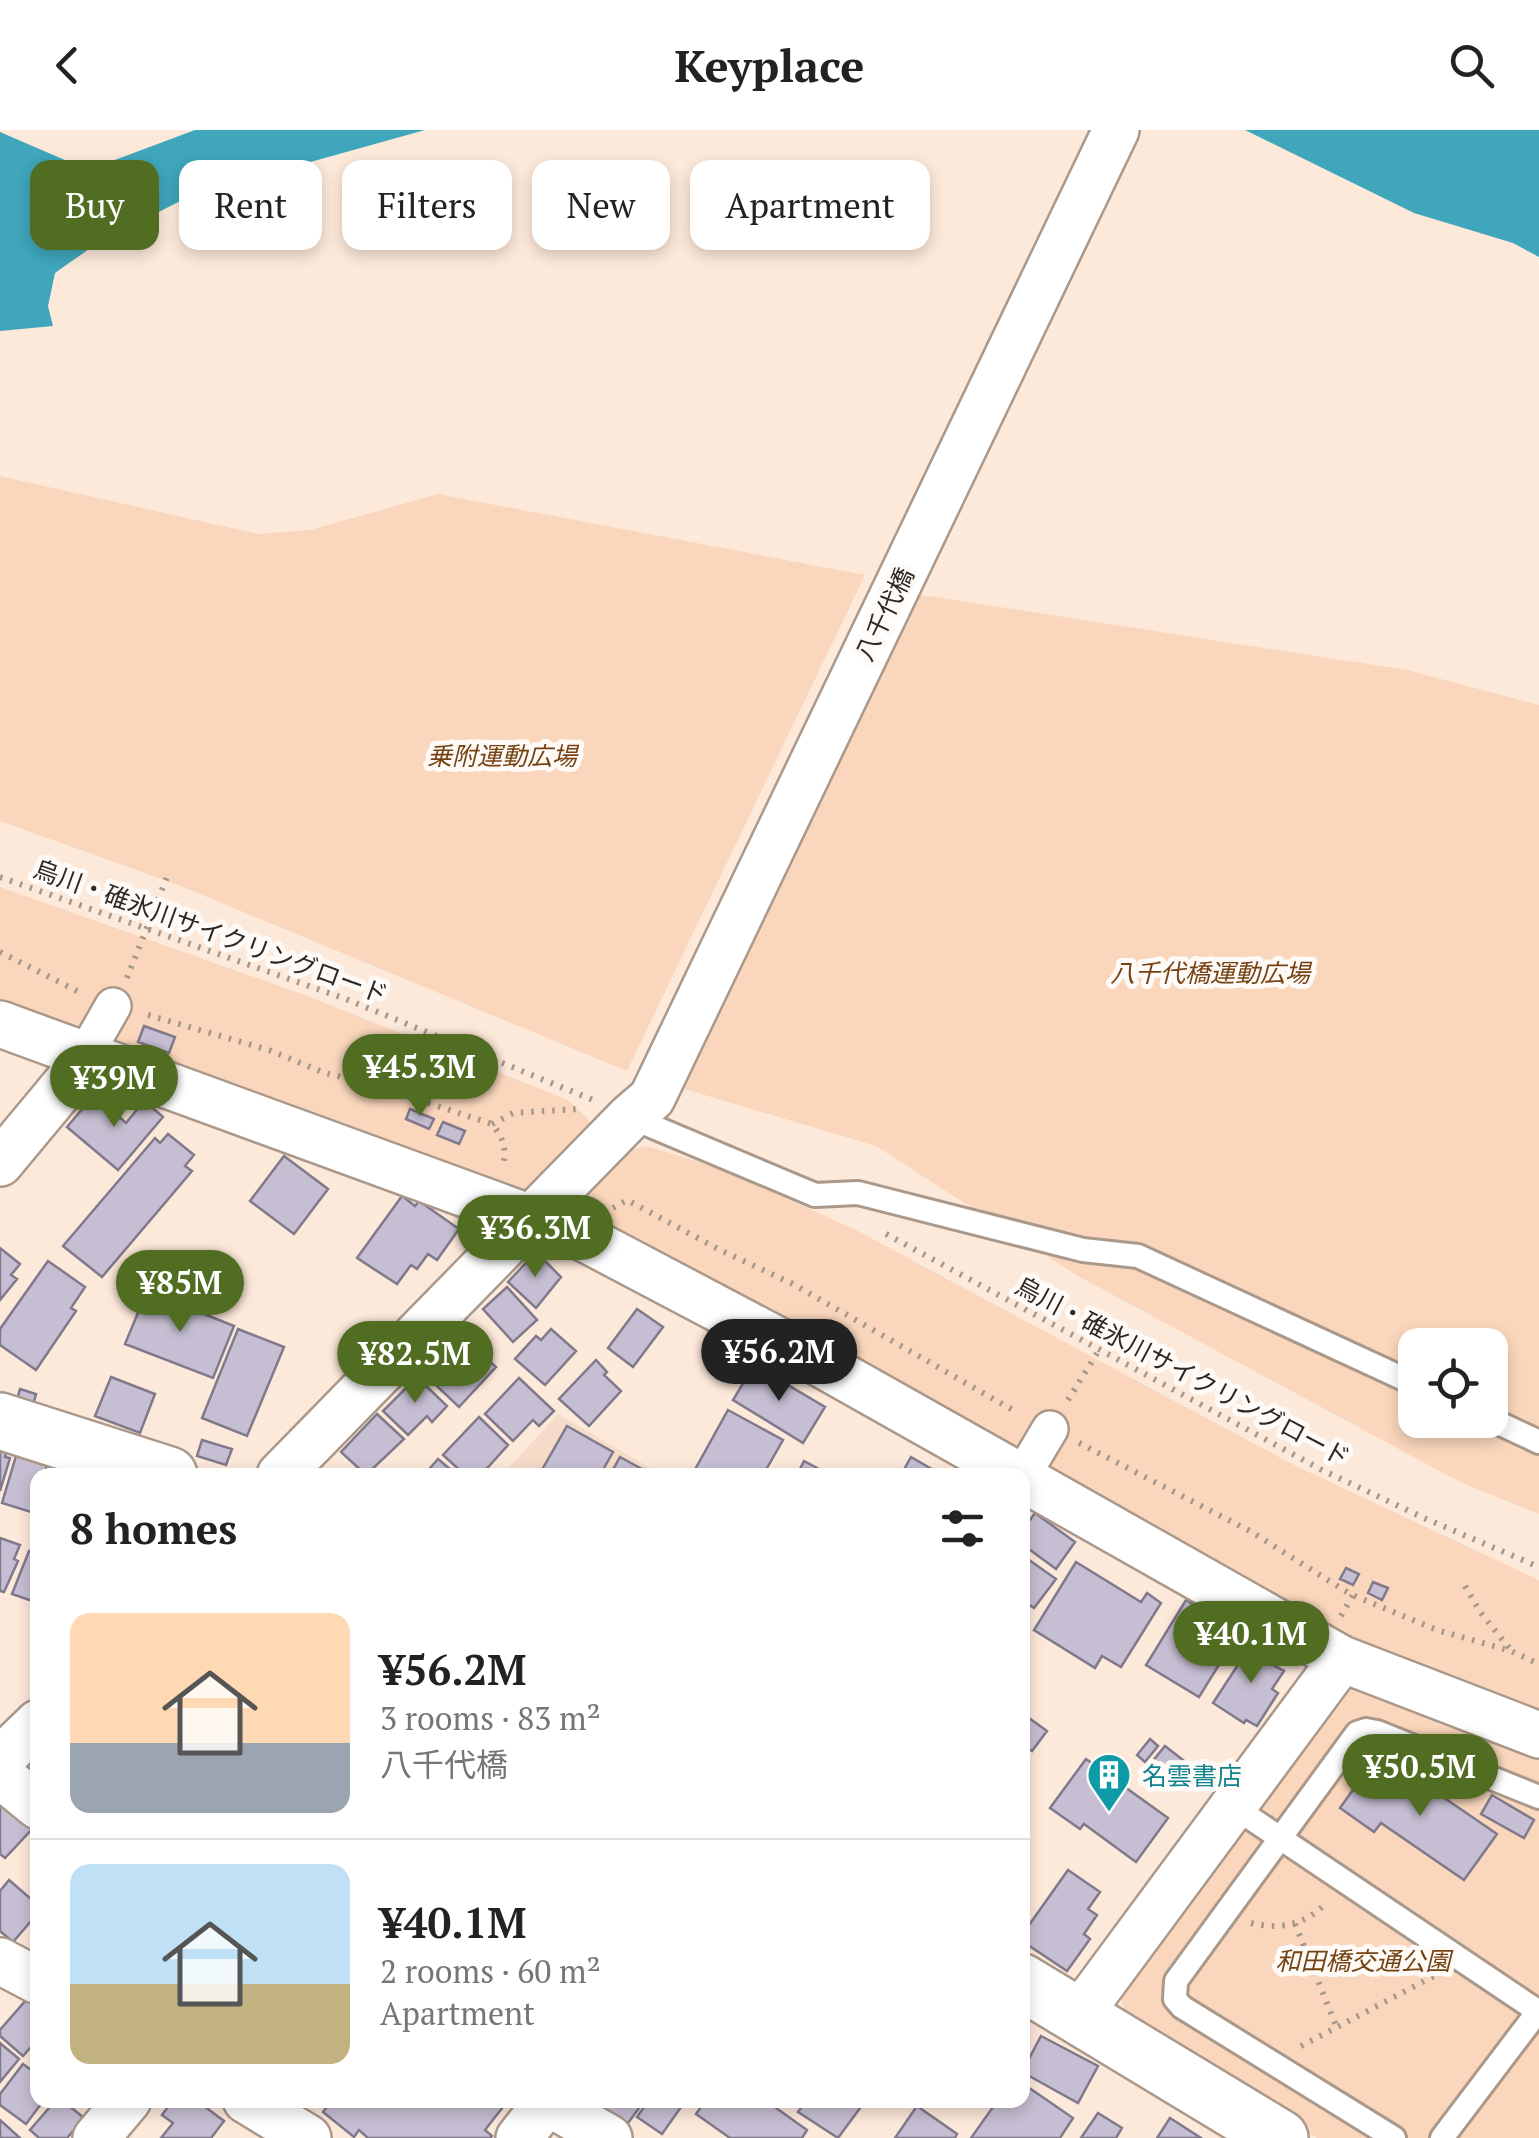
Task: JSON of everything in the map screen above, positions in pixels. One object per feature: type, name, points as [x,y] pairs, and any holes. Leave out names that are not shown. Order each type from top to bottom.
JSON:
[{"type":"street","name":"八千代橋","points":[[286,1468],[512,1212],[641,1107],[1116,130]]},
{"type":"street","points":[[0,1162],[87,1056],[96,1003]]},
{"type":"street","points":[[0,1024],[512,1212],[561,1226],[798,1351],[1004,1468]]},
{"type":"street","points":[[0,1421],[147,1468]]},
{"type":"street","points":[[1028,1468],[1050,1429]]},
{"type":"street","points":[[1030,1483],[1342,1659],[1539,1735]]},
{"type":"street","points":[[1078,2016],[1342,1659]]},
{"type":"street","points":[[0,1760],[30,1732]]},
{"type":"street","points":[[0,1775],[30,1799]]},
{"type":"street","points":[[0,1961],[30,1977]]},
{"type":"street","points":[[1030,1987],[1280,2138]]},
{"type":"street","points":[[96,2138],[121,2108]]},
{"type":"street","points":[[259,2108],[308,2138]]},
{"type":"street","points":[[519,2138],[543,2108]]},
{"type":"street","points":[[559,2108],[608,2138]]},
{"type":"lane","points":[[641,1107],[815,1195],[858,1193],[1083,1250],[1138,1256],[1398,1376]]},
{"type":"lane","points":[[1508,1427],[1539,1442]]},
{"type":"lane","points":[[1394,2138],[1175,2000],[1176,1981],[1357,1734],[1366,1730],[1539,1798]]},
{"type":"lane","points":[[1234,1807],[1538,2011],[1442,2138]]},
{"type":"path","points":[[96,1003],[135,962],[169,872]]},
{"type":"path","name":"烏川・碓氷川サイクリングロード","points":[[0,877],[641,1107]]},
{"type":"path","points":[[0,952],[96,1003],[269,1050],[326,1073],[492,1124],[505,1148],[512,1212]]},
{"type":"path","points":[[492,1124],[513,1113],[641,1107]]},
{"type":"path","name":"烏川・碓氷川サイクリングロード","points":[[815,1195],[1320,1469],[1539,1567]]},
{"type":"path","points":[[1050,1429],[1099,1350]]},
{"type":"path","points":[[1465,1586],[1480,1612],[1512,1651]]},
{"type":"path","points":[[1228,1910],[1250,1923],[1268,1927],[1295,1924],[1323,1907],[1342,1880]]},
{"type":"path","points":[[1295,1924],[1338,2028]]},
{"type":"path","points":[[1268,2062],[1462,1962]]},
{"type":"shaded area","points":[[558,1414],[650,1468],[508,1468]]},
{"type":"green space","name":"乗附運動広場","points":[[0,476],[258,534],[310,530],[438,494],[865,575],[627,1071],[178,885],[0,821]]},
{"type":"green space","name":"八千代橋運動広場","points":[[909,593],[1407,670],[1539,705],[1539,1514],[1460,1482],[1078,1276],[876,1146],[678,1087]]},
{"type":"green space","points":[[0,887],[302,994],[568,1100],[589,1120],[594,1131],[522,1196],[0,1007]]},
{"type":"green space","points":[[647,1146],[719,1168],[854,1229],[1294,1465],[1539,1580],[1539,1713],[1334,1632],[581,1212],[572,1203],[623,1151]]},
{"type":"green space","name":"和田橋交通公園","points":[[1353,1687],[1539,1757],[1539,2138],[1317,2138],[1126,2018],[1120,1994],[1343,1690]]},
{"type":"water","points":[[195,130],[425,130],[317,160],[179,160],[179,202],[159,212],[159,160],[115,160]]},
{"type":"water","points":[[1245,130],[1539,130],[1539,257],[1513,243],[1414,213]]},
{"type":"water","points":[[0,132],[65,160],[30,160],[30,250],[88,250],[55,273],[48,306],[53,326],[0,331]]},
{"type":"building","points":[[144,1026],[175,1037],[169,1053],[138,1042]]},
{"type":"building","points":[[94,1095],[126,1123],[141,1098],[163,1117],[118,1170],[67,1127]]},
{"type":"building","points":[[410,1109],[434,1119],[429,1129],[406,1119]]},
{"type":"building","points":[[443,1122],[465,1131],[459,1144],[437,1135]]},
{"type":"building","points":[[168,1134],[194,1155],[185,1166],[192,1171],[102,1277],[63,1246],[155,1138],[160,1143]]},
{"type":"building","points":[[284,1156],[328,1189],[294,1234],[250,1201]]},
{"type":"building","points":[[402,1196],[415,1206],[419,1201],[459,1229],[437,1260],[428,1254],[417,1269],[411,1265],[397,1284],[357,1258]]},
{"type":"building","points":[[0,1248],[20,1264],[11,1275],[17,1279],[0,1300]]},
{"type":"building","points":[[536,1252],[561,1277],[536,1308],[508,1282]]},
{"type":"building","points":[[48,1261],[85,1287],[71,1308],[76,1311],[36,1370],[0,1345],[0,1329]]},
{"type":"building","points":[[507,1287],[537,1320],[513,1342],[483,1309]]},
{"type":"building","points":[[147,1291],[234,1326],[213,1378],[125,1344]]},
{"type":"building","points":[[637,1309],[663,1327],[633,1367],[608,1348]]},
{"type":"building","points":[[238,1329],[284,1347],[247,1436],[202,1418]]},
{"type":"building","points":[[551,1329],[576,1351],[545,1385],[515,1359],[536,1336],[541,1340]]},
{"type":"building","points":[[460,1334],[496,1367],[459,1407],[423,1373]]},
{"type":"building","points":[[596,1360],[607,1372],[604,1375],[621,1391],[589,1426],[559,1399]]},
{"type":"building","points":[[754,1365],[825,1407],[803,1443],[733,1400]]},
{"type":"building","points":[[111,1377],[155,1394],[140,1433],[95,1416]]},
{"type":"building","points":[[417,1377],[447,1406],[432,1422],[427,1416],[408,1435],[383,1411]]},
{"type":"building","points":[[519,1378],[554,1411],[539,1426],[533,1420],[513,1441],[485,1414]]},
{"type":"building","points":[[20,1389],[36,1394],[33,1405],[17,1400]]},
{"type":"building","points":[[728,1410],[783,1440],[767,1468],[696,1468]]},
{"type":"building","points":[[377,1414],[404,1439],[373,1468],[358,1468],[341,1452]]},
{"type":"building","points":[[479,1417],[508,1445],[487,1468],[457,1468],[443,1455]]},
{"type":"building","points":[[567,1426],[613,1452],[604,1468],[543,1468]]},
{"type":"building","points":[[202,1440],[232,1449],[226,1465],[197,1456]]},
{"type":"building","points":[[0,1449],[7,1451],[5,1457],[10,1458],[0,1491]]},
{"type":"building","points":[[16,1456],[47,1465],[30,1468],[30,1512],[2,1503]]},
{"type":"building","points":[[620,1457],[640,1468],[614,1468]]},
{"type":"building","points":[[911,1457],[930,1468],[905,1468]]},
{"type":"building","points":[[438,1459],[449,1468],[430,1468]]},
{"type":"building","points":[[1035,1513],[1075,1542],[1056,1569],[1030,1550],[1030,1520]]},
{"type":"building","points":[[0,1538],[20,1545],[14,1559],[18,1561],[4,1592],[0,1591]]},
{"type":"building","points":[[29,1551],[30,1551],[30,1600],[12,1594]]},
{"type":"building","points":[[1030,1561],[1056,1579],[1034,1608],[1030,1605]]},
{"type":"building","points":[[1076,1562],[1141,1602],[1147,1593],[1161,1603],[1121,1667],[1102,1656],[1095,1668],[1034,1630]]},
{"type":"building","points":[[1346,1568],[1359,1574],[1353,1585],[1340,1579]]},
{"type":"building","points":[[1373,1582],[1388,1588],[1382,1600],[1368,1593]]},
{"type":"building","points":[[1186,1600],[1230,1627],[1213,1655],[1222,1660],[1199,1697],[1146,1665]]},
{"type":"building","points":[[1253,1642],[1280,1659],[1275,1666],[1284,1671],[1272,1689],[1278,1693],[1257,1726],[1246,1720],[1244,1723],[1213,1703]]},
{"type":"building","points":[[1030,1719],[1047,1731],[1030,1750]]},
{"type":"building","points":[[1150,1739],[1158,1746],[1145,1762],[1137,1755]]},
{"type":"building","points":[[1165,1746],[1188,1764],[1171,1786],[1147,1768]]},
{"type":"building","name":"名雲書店","points":[[1086,1759],[1168,1818],[1136,1862],[1084,1824],[1080,1829],[1050,1808]]},
{"type":"building","points":[[1372,1763],[1398,1780],[1405,1771],[1497,1834],[1464,1880],[1381,1823],[1374,1832],[1340,1808]]},
{"type":"building","points":[[1492,1795],[1534,1820],[1524,1838],[1481,1814]]},
{"type":"building","points":[[0,1798],[30,1824],[30,1831],[5,1858],[0,1854]]},
{"type":"building","points":[[1068,1870],[1100,1892],[1088,1909],[1097,1915],[1084,1934],[1090,1939],[1067,1971],[1030,1946],[1030,1924]]},
{"type":"building","points":[[9,1880],[30,1898],[30,1922],[13,1942],[0,1931],[0,1891]]},
{"type":"building","points":[[27,1999],[30,2001],[30,2048],[23,2056],[0,2036],[0,2030]]},
{"type":"building","points":[[1041,2036],[1098,2066],[1078,2103],[1030,2076],[1030,2057]]},
{"type":"building","points":[[0,2043],[19,2059],[0,2082]]},
{"type":"building","points":[[23,2064],[30,2069],[30,2108],[38,2108],[26,2124],[0,2105],[0,2094]]},
{"type":"building","points":[[1030,2088],[1073,2118],[1060,2138],[971,2138],[992,2108],[1030,2108]]},
{"type":"building","points":[[49,2108],[72,2108],[84,2118],[67,2138],[39,2138],[30,2130]]},
{"type":"building","points":[[167,2108],[207,2108],[224,2121],[211,2138],[161,2138],[173,2123],[162,2115]]},
{"type":"building","points":[[326,2108],[502,2108],[485,2130],[490,2138],[368,2138],[359,2130],[354,2137],[323,2112]]},
{"type":"building","points":[[598,2108],[639,2108],[625,2127]]},
{"type":"building","points":[[643,2108],[680,2108],[662,2134],[637,2117]]},
{"type":"building","points":[[700,2108],[776,2108],[807,2130],[802,2138],[730,2138],[696,2114]]},
{"type":"building","points":[[801,2108],[860,2108],[838,2138],[798,2112]]},
{"type":"building","points":[[916,2108],[957,2134],[955,2138],[895,2138]]},
{"type":"building","points":[[1098,2113],[1122,2128],[1116,2138],[1081,2138]]},
{"type":"building","points":[[1170,2118],[1201,2138],[1157,2138]]},
{"type":"building","points":[[0,2120],[20,2138],[0,2138]]},
{"type":"place","name":"名雲書店","points":[[1109,1813]]}]
